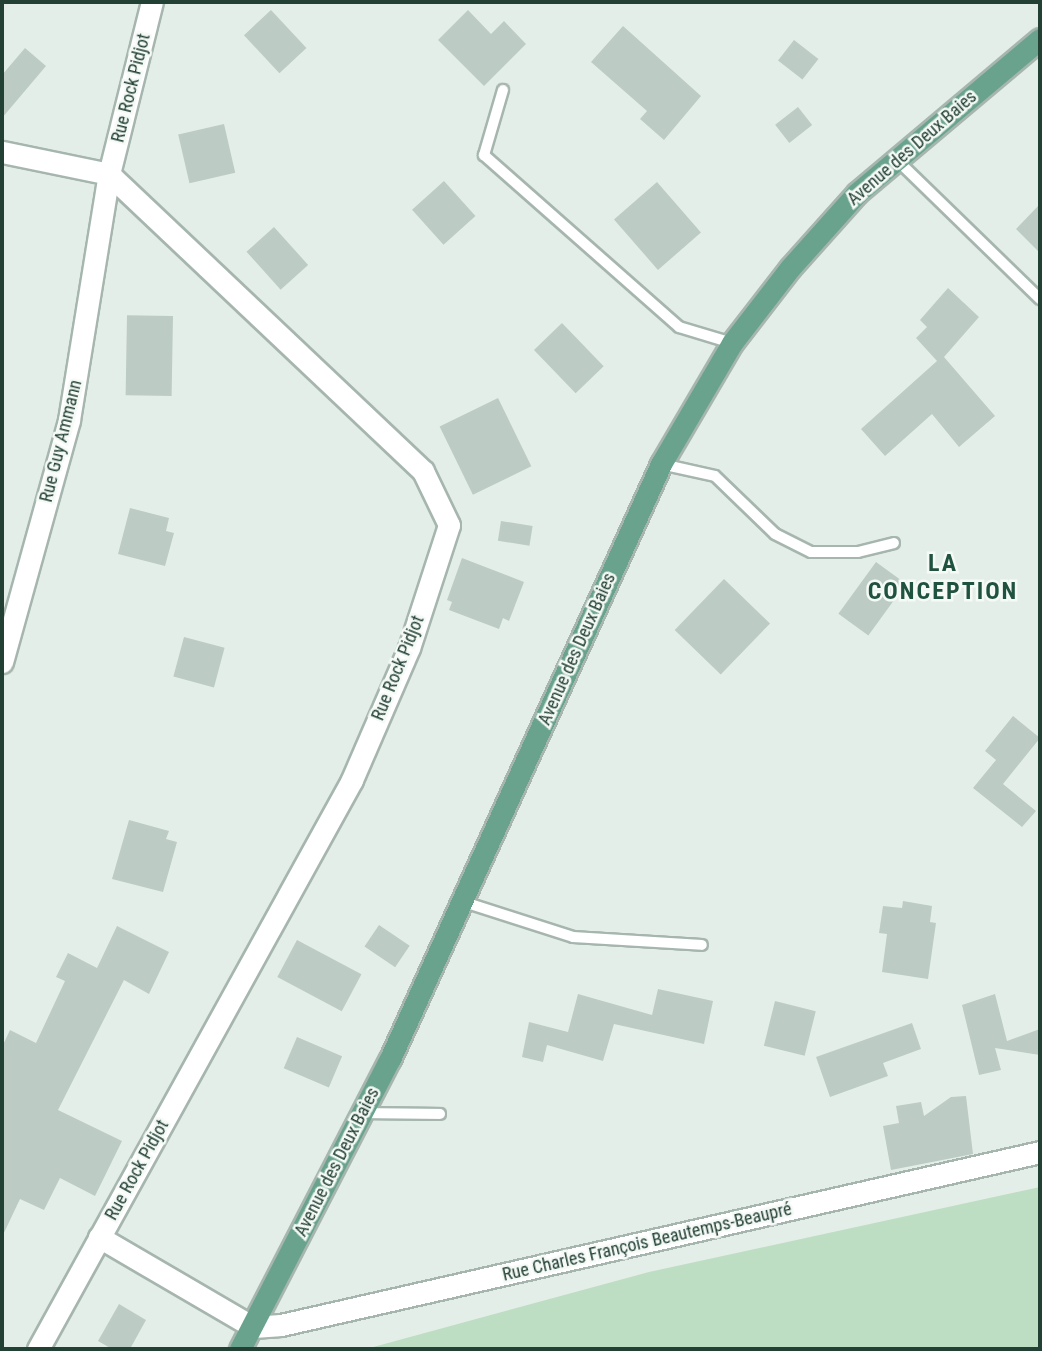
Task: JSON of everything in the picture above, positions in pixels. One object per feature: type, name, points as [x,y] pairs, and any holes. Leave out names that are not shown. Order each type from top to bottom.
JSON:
[{"type":"main road","name":"Avenue des Deux Baies","points":[[240,1349],[363,1114],[464,902],[661,464],[732,343],[790,268],[857,193],[1040,38]]},
{"type":"street","name":"Rue Rock Pidjot","points":[[38,1349],[352,780],[409,648],[449,525],[423,471],[110,174],[152,2]]},
{"type":"street","points":[[2,152],[110,174]]},
{"type":"street","name":"Rue Guy Ammann","points":[[2,662],[69,420],[110,174]]},
{"type":"street","name":"Rue Charles François Beautemps-Beaupré","points":[[253,1327],[294,1322],[1040,1152]]},
{"type":"street","name":"Rue Rock Pidjot","points":[[99,1237],[253,1327]]},
{"type":"lane","points":[[503,90],[484,155],[679,327],[732,343]]},
{"type":"lane","points":[[896,159],[1040,299]]},
{"type":"lane","points":[[661,464],[715,476],[775,534],[811,552],[858,552],[894,543]]},
{"type":"lane","points":[[464,902],[573,937],[702,945]]},
{"type":"lane","points":[[363,1114],[440,1114]]},
{"type":"green space","points":[[1040,1187],[1040,1349],[366,1349],[649,1272]]},
{"type":"building","points":[[271,10],[306,48],[279,73],[244,35]]},
{"type":"building","points":[[468,10],[491,34],[504,21],[526,44],[484,86],[438,40]]},
{"type":"building","points":[[623,26],[701,96],[664,140],[640,119],[647,111],[591,62]]},
{"type":"building","points":[[794,40],[818,59],[802,80],[778,60]]},
{"type":"building","points":[[25,48],[46,66],[2,118],[2,75]]},
{"type":"building","points":[[798,107],[812,125],[789,143],[775,125]]},
{"type":"building","points":[[224,124],[235,173],[189,183],[178,135]]},
{"type":"building","points":[[444,181],[475,216],[443,245],[412,210]]},
{"type":"building","points":[[657,182],[701,233],[658,270],[614,219]]},
{"type":"building","points":[[1040,204],[1040,253],[1016,229]]},
{"type":"building","points":[[274,227],[308,265],[281,290],[247,252]]},
{"type":"building","points":[[948,288],[979,317],[944,357],[995,416],[959,447],[932,414],[885,456],[861,429],[937,361],[916,338],[927,327],[920,320]]},
{"type":"building","points":[[127,315],[173,316],[172,396],[126,395]]},
{"type":"building","points":[[562,323],[604,366],[576,393],[534,350]]},
{"type":"building","points":[[498,398],[531,466],[473,495],[440,426]]},
{"type":"building","points":[[130,508],[169,518],[166,531],[174,533],[165,566],[118,554]]},
{"type":"building","points":[[501,521],[533,526],[529,546],[498,541]]},
{"type":"building","points":[[462,558],[524,582],[509,621],[503,618],[499,629],[449,610],[452,602],[447,600]]},
{"type":"building","points":[[876,562],[906,584],[868,636],[838,614]]},
{"type":"building","points":[[724,579],[770,623],[721,675],[675,630]]},
{"type":"building","points":[[184,637],[225,648],[214,687],[173,677]]},
{"type":"building","points":[[1013,716],[1040,738],[1003,784],[1036,811],[1022,827],[973,788],[996,760],[985,751]]},
{"type":"building","points":[[129,820],[169,831],[166,839],[177,842],[163,892],[112,879]]},
{"type":"building","points":[[903,901],[932,906],[930,922],[936,923],[928,979],[882,972],[887,934],[879,933],[883,906],[902,908]]},
{"type":"building","points":[[379,925],[410,946],[395,967],[364,947]]},
{"type":"building","points":[[117,926],[169,952],[149,994],[124,980],[58,1110],[122,1141],[95,1196],[60,1178],[44,1210],[20,1199],[2,1237],[2,1047],[10,1030],[36,1043],[65,981],[56,977],[68,953],[97,968]]},
{"type":"building","points":[[297,940],[361,974],[342,1011],[277,977]]},
{"type":"building","points":[[658,989],[713,1001],[704,1044],[614,1024],[603,1061],[547,1045],[543,1062],[522,1057],[529,1022],[568,1032],[578,994],[652,1015]]},
{"type":"building","points":[[995,994],[1007,1041],[1040,1029],[1040,1055],[995,1048],[1001,1070],[979,1075],[962,1005]]},
{"type":"building","points":[[775,1001],[816,1011],[805,1056],[764,1046]]},
{"type":"building","points":[[912,1023],[921,1049],[883,1063],[888,1076],[830,1097],[816,1057]]},
{"type":"building","points":[[297,1037],[342,1056],[329,1087],[284,1068]]},
{"type":"building","points":[[966,1096],[973,1154],[891,1170],[883,1126],[899,1123],[896,1106],[921,1102],[924,1116],[951,1097]]},
{"type":"building","points":[[119,1304],[146,1320],[130,1349],[112,1349],[98,1341]]},
{"type":"district","name":"LA CONCEPTION","points":[[943,578]]}]
